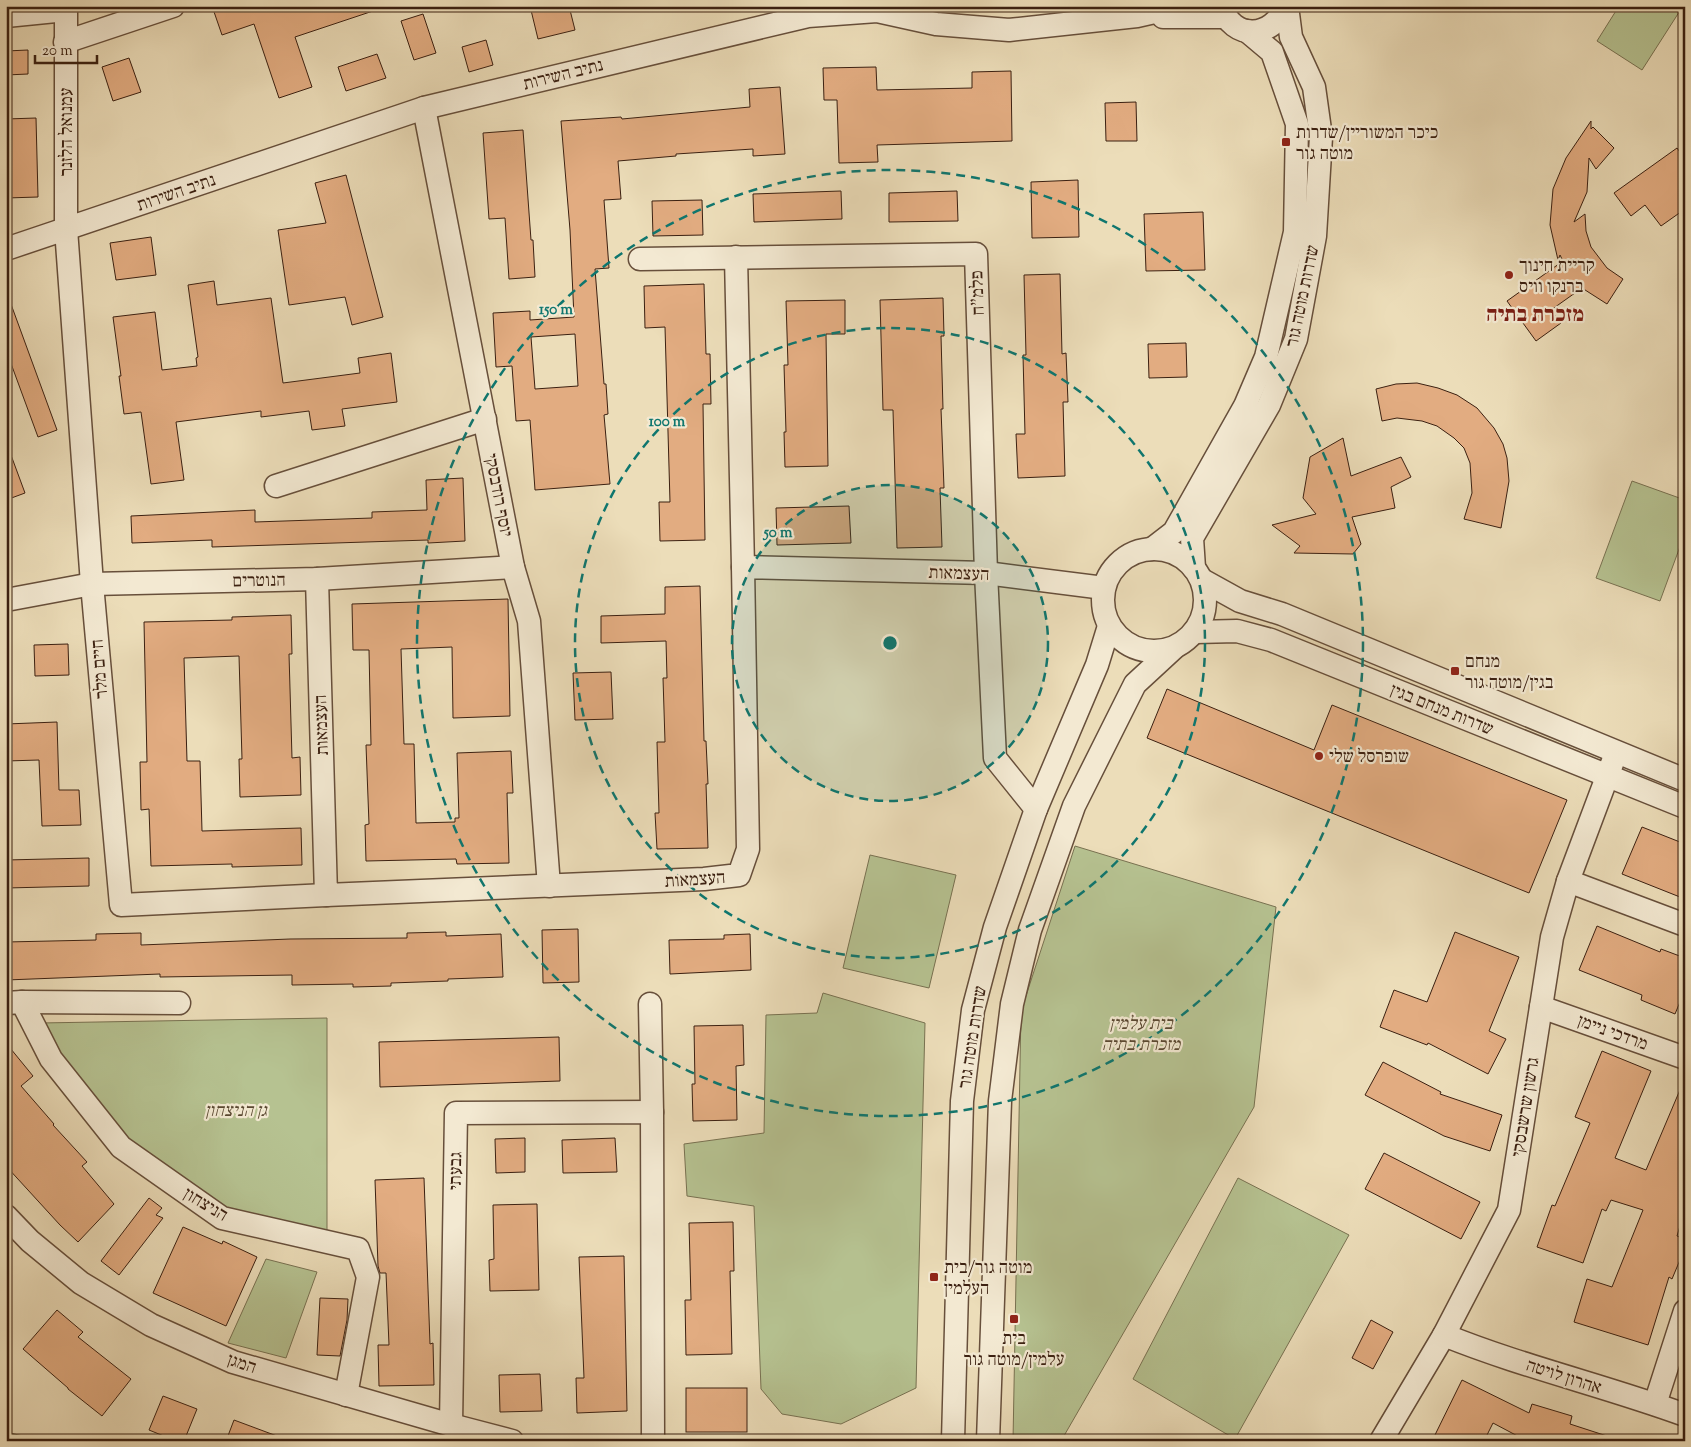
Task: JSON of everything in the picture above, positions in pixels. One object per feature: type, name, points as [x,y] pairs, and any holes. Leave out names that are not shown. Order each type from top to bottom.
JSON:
[{"type":"street","points":[[66,42],[172,6]]},
{"type":"street","name":"נתיב השירות","points":[[1137,16],[1181,6]]},
{"type":"street","points":[[1247,31],[1263,30],[1273,26],[1282,17],[1287,6]]},
{"type":"street","name":"שדרות מוטה גור","points":[[1198,574],[1192,538],[1269,405],[1296,339],[1315,236],[1320,129],[1314,87],[1291,36],[1287,6]]},
{"type":"street","points":[[6,16],[66,8]]},
{"type":"street","name":"עמנואל הלזנר","points":[[66,8],[66,229]]},
{"type":"street","name":"נתיב השירות","points":[[6,248],[424,108],[808,16],[877,8],[936,24],[1009,30],[1137,16],[1223,12]]},
{"type":"street","name":"שדרות מוטה גור","points":[[1152,549],[1174,532],[1244,406],[1266,357],[1295,232],[1297,124],[1272,52],[1247,31],[1233,25],[1223,12]]},
{"type":"street","name":"יוסף רודבסקי","points":[[424,108],[513,567],[529,621],[549,886]]},
{"type":"street","name":"חיים מלר","points":[[66,229],[92,584],[121,905],[326,896]]},
{"type":"street","name":"פלמ\"ח","points":[[640,260],[976,254],[986,573]]},
{"type":"street","points":[[736,257],[743,567]]},
{"type":"street","points":[[276,486],[485,419]]},
{"type":"street","points":[[1152,549],[1172,552],[1184,559],[1198,574],[1206,598],[1200,624],[1189,638],[1174,648],[1162,651],[1138,649],[1126,644],[1110,626],[1104,614],[1104,588],[1108,578],[1121,561],[1140,551],[1152,549]]},
{"type":"street","name":"הנוטרים","points":[[6,600],[92,584],[317,579],[513,567]]},
{"type":"street","name":"העצמאות","points":[[317,579],[326,896],[704,879],[739,875],[748,849],[743,567],[986,573],[1104,588]]},
{"type":"street","points":[[986,573],[995,758],[1036,810]]},
{"type":"street","name":"שדרות מנחם בגין","points":[[1198,574],[1240,600],[1282,614],[1685,780]]},
{"type":"street","name":"שדרות מוטה גור","points":[[953,1441],[962,1101],[973,1010],[995,927],[1036,810],[1097,665],[1110,626]]},
{"type":"street","name":"שדרות מנחם בגין","points":[[1195,632],[1236,631],[1270,640],[1685,807]]},
{"type":"street","name":"שדרות מוטה גור","points":[[988,1441],[1000,1101],[1014,995],[1030,930],[1074,806],[1135,684],[1174,648]]},
{"type":"street","name":"גרשון שרשבסקי","points":[[1381,1441],[1444,1335],[1508,1210],[1552,937],[1568,881],[1616,752]]},
{"type":"street","points":[[1568,881],[1685,924]]},
{"type":"street","name":"הניצחון","points":[[14,1002],[179,1004]]},
{"type":"street","name":"הניצחון","points":[[14,1002],[51,1059],[121,1147],[222,1218],[358,1249],[368,1277],[346,1395]]},
{"type":"street","points":[[650,1004],[653,1441]]},
{"type":"street","name":"מרדכי ניימן","points":[[1541,1007],[1685,1058]]},
{"type":"street","name":"גבעתי","points":[[452,1425],[456,1113],[652,1112]]},
{"type":"street","name":"המגן","points":[[6,1216],[30,1241],[81,1283],[151,1325],[233,1362],[512,1441]]},
{"type":"street","points":[[1655,1404],[1685,1311]]},
{"type":"street","name":"אהרון לויטה","points":[[1444,1335],[1475,1347],[1685,1415]]},
{"type":"green space","points":[[1619,6],[1683,6],[1642,70],[1597,41]]},
{"type":"green space","points":[[1632,481],[1685,500],[1685,533],[1660,601],[1596,578]]},
{"type":"green space","name":"בית עלמין מזכרת בתיה","points":[[1075,846],[1276,907],[1254,1107],[1061,1441],[1013,1441],[1021,1011]]},
{"type":"green space","points":[[870,855],[956,875],[929,988],[843,968]]},
{"type":"green space","points":[[823,993],[925,1023],[916,1388],[841,1424],[782,1414],[761,1389],[754,1206],[687,1196],[684,1144],[764,1133],[766,1015],[817,1013]]},
{"type":"green space","name":"גן הניצחון","points":[[327,1018],[327,1231],[228,1215],[123,1143],[54,1056],[40,1023]]},
{"type":"green space","points":[[1238,1178],[1349,1235],[1235,1439],[1133,1379]]},
{"type":"green space","points":[[266,1259],[317,1272],[286,1358],[228,1343]]},
{"type":"green space","points":[[6,1432],[44,1441],[6,1441]]},
{"type":"building","points":[[212,6],[378,6],[379,9],[295,37],[312,87],[279,98],[254,24],[222,35]]},
{"type":"building","points":[[530,6],[569,6],[575,30],[538,39]]},
{"type":"building","points":[[423,14],[436,53],[414,60],[401,21]]},
{"type":"building","points":[[486,40],[493,65],[469,72],[462,47]]},
{"type":"building","points":[[28,50],[28,74],[6,75],[6,51]]},
{"type":"building","points":[[377,54],[386,78],[346,91],[338,67]]},
{"type":"building","points":[[129,58],[141,92],[113,101],[102,67]]},
{"type":"building","points":[[876,67],[877,90],[972,88],[972,72],[1011,71],[1012,141],[877,145],[878,162],[839,163],[837,100],[824,100],[823,68]]},
{"type":"building","points":[[780,87],[785,154],[753,156],[753,149],[676,154],[676,156],[618,161],[621,199],[604,200],[609,268],[595,269],[604,384],[606,384],[608,414],[604,415],[610,484],[535,490],[530,420],[516,421],[512,366],[496,367],[493,313],[530,311],[530,320],[574,317],[570,230],[561,121],[621,117],[622,119],[750,107],[749,89]],"holes":[[[575,334],[578,386],[535,389],[531,337]]]},
{"type":"building","points":[[1136,102],[1137,141],[1106,141],[1105,103]]},
{"type":"building","points":[[36,118],[38,197],[6,198],[6,119]]},
{"type":"building","points":[[1591,121],[1591,129],[1593,127],[1614,148],[1596,169],[1589,158],[1587,192],[1574,222],[1585,214],[1586,231],[1591,247],[1607,268],[1623,279],[1607,304],[1582,288],[1551,310],[1561,323],[1536,341],[1507,301],[1563,261],[1560,255],[1558,260],[1550,225],[1553,189],[1566,158]]},
{"type":"building","points":[[523,130],[535,277],[509,279],[505,218],[489,219],[483,133]]},
{"type":"building","points":[[1677,148],[1685,159],[1685,209],[1661,226],[1645,205],[1631,216],[1614,193]]},
{"type":"building","points":[[346,175],[383,317],[352,325],[345,297],[289,305],[278,230],[326,223],[315,183]]},
{"type":"building","points":[[1078,180],[1079,237],[1032,238],[1031,182]]},
{"type":"building","points":[[841,191],[842,219],[754,222],[753,194]]},
{"type":"building","points":[[957,191],[958,221],[889,222],[889,193]]},
{"type":"building","points":[[702,200],[703,235],[653,236],[652,201]]},
{"type":"building","points":[[1203,212],[1205,270],[1146,271],[1144,214]]},
{"type":"building","points":[[151,237],[156,275],[116,280],[110,243]]},
{"type":"building","points":[[1060,274],[1062,354],[1066,353],[1068,402],[1063,402],[1065,476],[1018,478],[1016,434],[1025,434],[1023,355],[1026,355],[1024,275]]},
{"type":"building","points":[[214,281],[217,305],[271,298],[283,383],[360,373],[358,358],[391,353],[397,402],[342,409],[345,426],[312,430],[309,411],[261,417],[261,411],[176,422],[184,480],[151,484],[141,412],[124,414],[113,317],[155,312],[162,370],[197,366],[196,358],[198,357],[188,285]]},
{"type":"building","points":[[704,284],[706,354],[710,354],[711,404],[703,404],[705,540],[660,541],[659,502],[670,502],[665,327],[645,328],[644,286]]},
{"type":"building","points":[[6,296],[8,296],[57,430],[38,437],[6,350]]},
{"type":"building","points":[[943,298],[944,336],[941,336],[943,409],[941,409],[944,488],[940,488],[942,547],[897,548],[893,410],[883,410],[880,300]]},
{"type":"building","points":[[845,300],[845,334],[826,334],[828,466],[785,467],[784,365],[788,365],[786,301]]},
{"type":"building","points":[[1186,343],[1187,377],[1149,378],[1148,344]]},
{"type":"building","points":[[1417,383],[1457,395],[1477,408],[1494,428],[1503,444],[1507,458],[1509,481],[1501,528],[1464,519],[1472,493],[1470,463],[1464,448],[1454,438],[1437,426],[1422,421],[1397,418],[1382,421],[1376,389],[1396,384]]},
{"type":"building","points":[[1343,438],[1351,476],[1401,457],[1411,477],[1391,487],[1395,508],[1352,517],[1361,544],[1353,554],[1294,553],[1300,546],[1272,525],[1316,514],[1303,498],[1310,457]]},
{"type":"building","points":[[6,447],[8,447],[25,493],[6,500]]},
{"type":"building","points":[[463,478],[465,541],[428,543],[428,540],[212,547],[212,540],[132,543],[131,516],[255,510],[255,522],[372,518],[372,512],[427,510],[426,480]]},
{"type":"building","points":[[849,506],[851,543],[777,545],[776,508]]},
{"type":"building","points":[[700,586],[704,741],[706,741],[708,784],[706,784],[708,848],[657,849],[655,813],[659,813],[657,742],[665,742],[663,678],[667,678],[666,641],[601,643],[601,616],[665,614],[665,587]]},
{"type":"building","points":[[508,599],[510,716],[453,718],[452,647],[401,649],[404,744],[414,744],[416,823],[455,822],[455,818],[459,818],[457,753],[511,751],[513,793],[507,793],[509,863],[457,864],[456,859],[366,861],[365,825],[369,824],[366,745],[371,745],[369,650],[353,650],[352,604]]},
{"type":"building","points":[[291,615],[292,654],[289,654],[292,758],[300,757],[301,795],[240,797],[239,759],[242,759],[239,656],[184,658],[187,761],[200,761],[202,831],[301,828],[302,865],[232,867],[232,864],[151,866],[149,809],[141,810],[140,762],[147,762],[144,622],[232,620],[232,617]]},
{"type":"building","points":[[68,644],[69,675],[35,676],[34,645]]},
{"type":"building","points":[[611,672],[613,719],[575,720],[573,673]]},
{"type":"building","points":[[1167,689],[1314,750],[1332,705],[1567,800],[1529,893],[1147,738]]},
{"type":"building","points":[[57,722],[59,790],[79,790],[81,825],[42,826],[39,760],[6,761],[6,724]]},
{"type":"building","points":[[1642,827],[1685,844],[1685,899],[1622,874]]},
{"type":"building","points":[[89,858],[89,886],[6,888],[6,860]]},
{"type":"building","points":[[1597,926],[1660,952],[1661,949],[1685,958],[1685,990],[1675,1014],[1641,1000],[1642,995],[1579,970]]},
{"type":"building","points":[[578,929],[579,982],[543,983],[542,930]]},
{"type":"building","points":[[446,932],[446,936],[501,934],[503,977],[448,979],[448,981],[391,983],[391,986],[353,987],[353,984],[292,985],[292,975],[160,977],[160,974],[6,980],[6,942],[96,940],[96,934],[141,933],[141,945],[290,939],[407,938],[407,933]]},
{"type":"building","points":[[1455,932],[1519,957],[1489,1031],[1506,1039],[1488,1074],[1428,1043],[1427,1045],[1380,1027],[1394,990],[1427,1002]]},
{"type":"building","points":[[750,934],[751,970],[670,974],[669,940],[724,939],[724,935]]},
{"type":"building","points":[[743,1025],[744,1065],[736,1066],[737,1120],[693,1121],[692,1084],[695,1084],[694,1026]]},
{"type":"building","points":[[559,1037],[560,1081],[380,1087],[379,1042]]},
{"type":"building","points":[[6,1043],[33,1076],[21,1086],[87,1162],[82,1166],[114,1204],[78,1242],[6,1166]]},
{"type":"building","points":[[1602,1051],[1651,1071],[1615,1158],[1646,1170],[1685,1078],[1685,1209],[1677,1236],[1685,1239],[1685,1248],[1672,1279],[1669,1277],[1648,1345],[1574,1322],[1587,1279],[1612,1287],[1643,1210],[1611,1200],[1606,1211],[1602,1209],[1583,1263],[1537,1247],[1552,1205],[1555,1206],[1590,1123],[1575,1117]]},
{"type":"building","points":[[1383,1062],[1441,1092],[1440,1094],[1502,1115],[1490,1151],[1444,1136],[1365,1095]]},
{"type":"building","points":[[525,1138],[525,1172],[496,1173],[495,1139]]},
{"type":"building","points":[[615,1138],[617,1172],[563,1173],[562,1140]]},
{"type":"building","points":[[1384,1153],[1480,1202],[1461,1239],[1365,1189]]},
{"type":"building","points":[[424,1178],[430,1344],[433,1343],[434,1385],[379,1386],[378,1345],[389,1345],[386,1273],[380,1273],[378,1266],[375,1180]]},
{"type":"building","points":[[149,1198],[162,1208],[156,1215],[163,1218],[119,1275],[101,1261]]},
{"type":"building","points":[[537,1204],[539,1290],[490,1291],[489,1260],[494,1259],[493,1205]]},
{"type":"building","points":[[733,1222],[734,1271],[730,1271],[732,1354],[686,1355],[685,1300],[691,1300],[689,1223]]},
{"type":"building","points":[[183,1227],[222,1244],[223,1241],[257,1257],[226,1326],[153,1293]]},
{"type":"building","points":[[624,1256],[627,1411],[577,1413],[576,1378],[584,1378],[579,1257]]},
{"type":"building","points":[[320,1298],[348,1299],[347,1320],[340,1356],[317,1355]]},
{"type":"building","points":[[57,1310],[83,1332],[78,1337],[131,1379],[102,1416],[23,1349]]},
{"type":"building","points":[[1371,1320],[1393,1332],[1373,1369],[1352,1358]]},
{"type":"building","points":[[540,1374],[542,1411],[500,1412],[499,1375]]},
{"type":"building","points":[[1462,1380],[1529,1413],[1532,1404],[1572,1416],[1570,1424],[1610,1437],[1609,1441],[1527,1441],[1493,1423],[1484,1441],[1432,1441]]},
{"type":"building","points":[[686,1388],[747,1388],[747,1432],[686,1432]]},
{"type":"building","points":[[163,1396],[197,1409],[184,1441],[176,1441],[149,1430]]},
{"type":"building","points":[[234,1420],[285,1439],[284,1441],[226,1441]]},
{"type":"place","name":"כיכר המשוריין/שדרות מוטה גור","points":[[1286,142]]},
{"type":"place","name":"קריית חינוך ברנקו וויס","points":[[1509,275]]},
{"type":"place","name":"מנחם בגין/מוטה גור","points":[[1455,671]]},
{"type":"place","name":"שופרסל שלי","points":[[1319,756]]},
{"type":"place","name":"מוטה גור/בית העלמין","points":[[934,1277]]},
{"type":"place","name":"בית עלמין/מוטה גור","points":[[1014,1319]]},
{"type":"district","name":"מזכרת בתיה","points":[[1535,313]]}]
